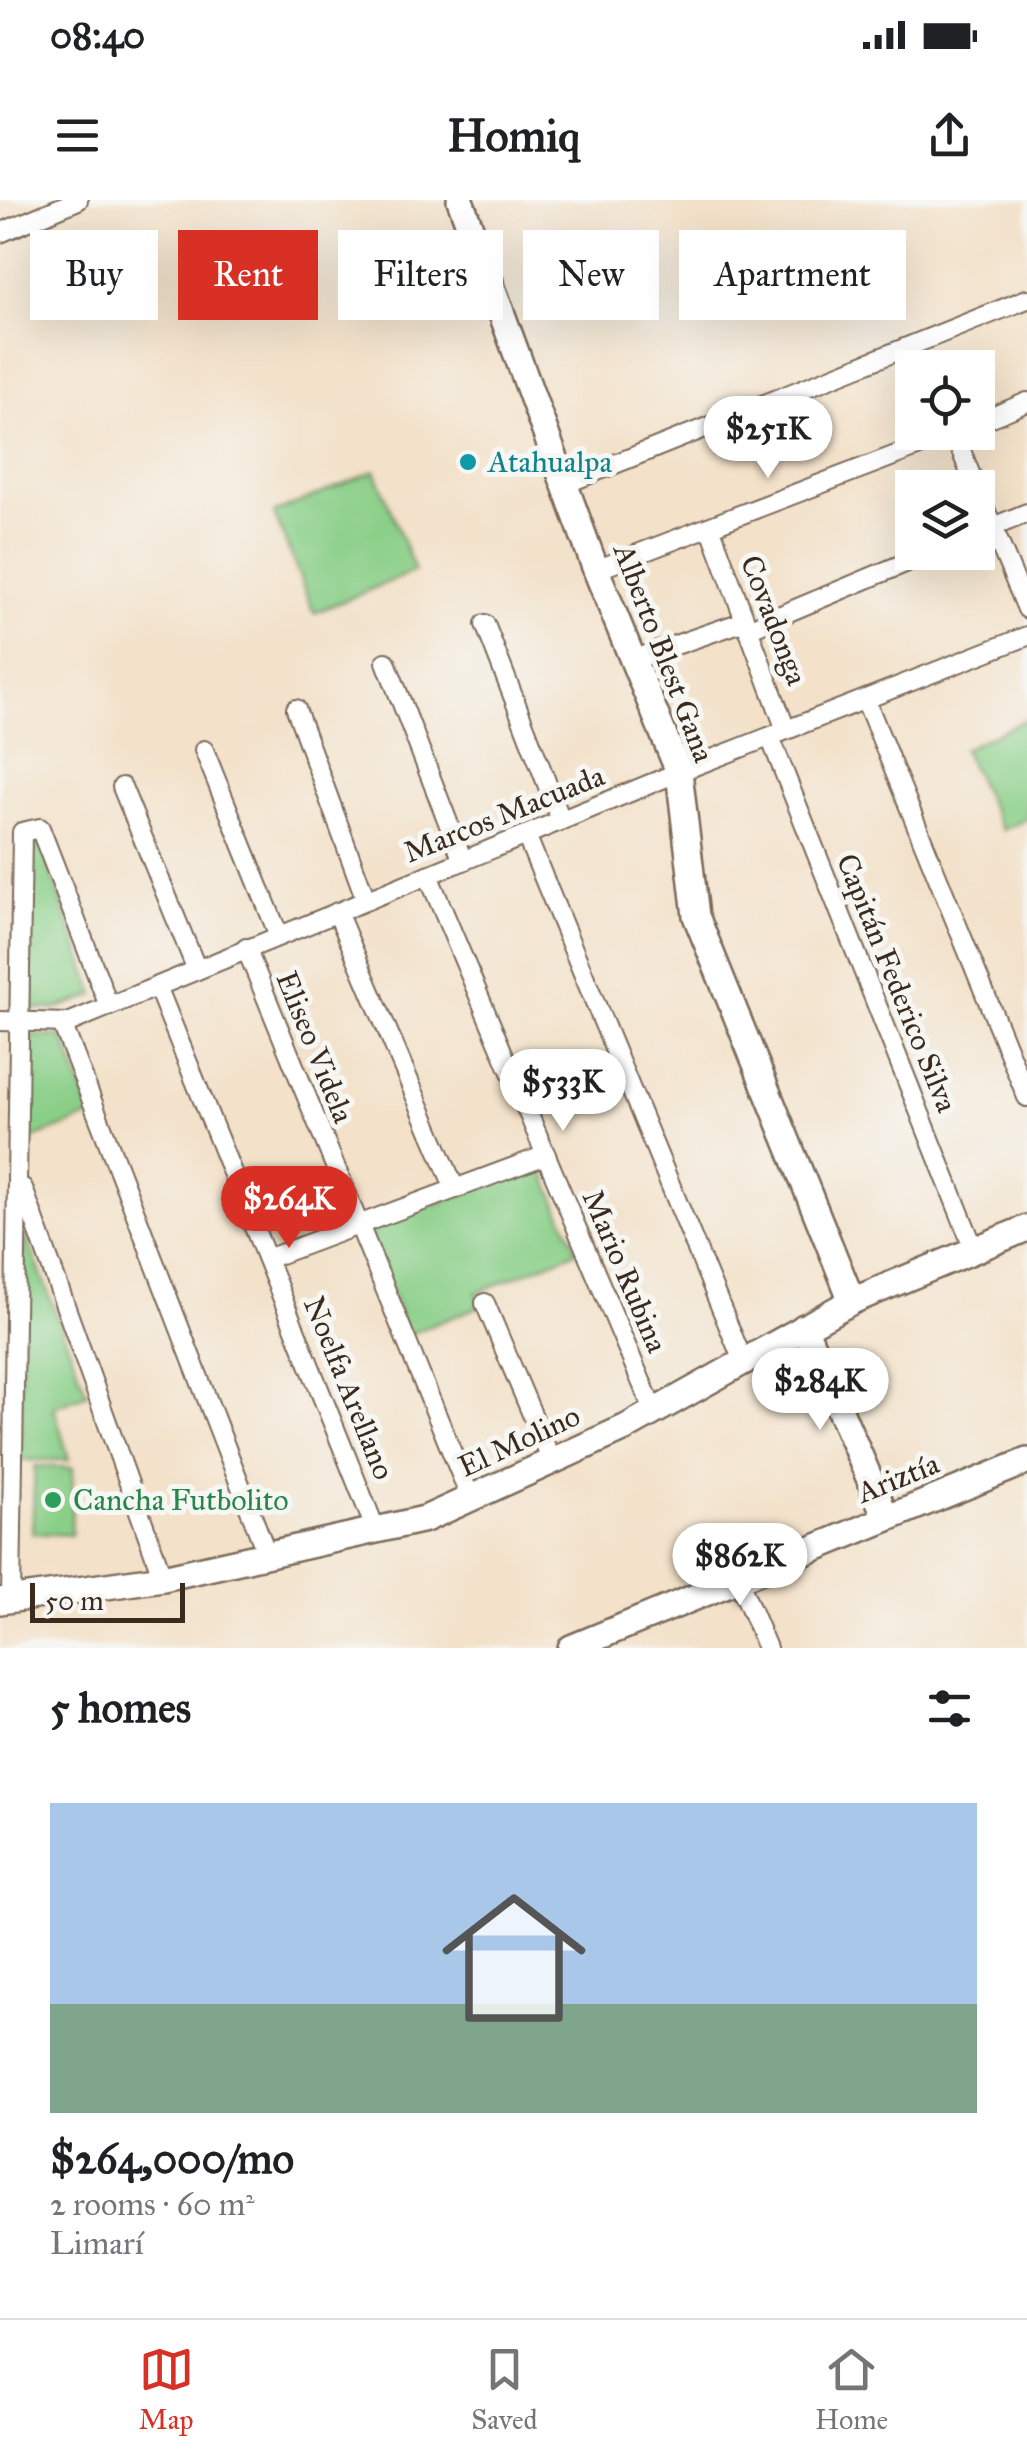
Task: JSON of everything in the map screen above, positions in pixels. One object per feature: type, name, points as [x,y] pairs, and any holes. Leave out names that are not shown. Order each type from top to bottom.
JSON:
[{"type":"main road","name":"Alberto Blest Gana","points":[[460,200],[596,570],[679,772],[696,916],[852,1301]]},
{"type":"main road","name":"El Molino","points":[[5,1600],[163,1578],[268,1557],[377,1533],[472,1499],[553,1464],[654,1412],[852,1301],[1027,1228]]},
{"type":"main road","points":[[804,1327],[886,1516]]},
{"type":"main road","name":"Ariztía","points":[[572,1648],[1027,1461]]},
{"type":"street","points":[[0,233],[78,200]]},
{"type":"street","points":[[564,484],[1027,299]]},
{"type":"street","points":[[995,416],[1027,402]]},
{"type":"street","points":[[596,570],[911,450]]},
{"type":"street","points":[[995,525],[1027,512]]},
{"type":"street","name":"Covadonga","points":[[710,528],[746,625],[778,734]]},
{"type":"street","points":[[995,550],[1027,609]]},
{"type":"street","points":[[632,660],[746,625],[895,566]]},
{"type":"street","points":[[485,624],[561,820]]},
{"type":"street","name":"Marcos Macuada","points":[[10,1022],[62,1023],[108,1006],[679,772],[1027,636]]},
{"type":"street","points":[[386,662],[463,861]]},
{"type":"street","points":[[866,701],[1027,1097]]},
{"type":"street","points":[[296,708],[366,900]]},
{"type":"street","name":"Capitán Federico Silva","points":[[778,734],[974,1249]]},
{"type":"street","name":"Eliseo Videla","points":[[204,750],[279,936]]},
{"type":"street","points":[[122,788],[197,970]]},
{"type":"street","points":[[5,1600],[13,1190],[10,1022],[22,832],[40,828],[108,1006]]},
{"type":"street","points":[[526,835],[743,1360]]},
{"type":"street","name":"Mario Rubina","points":[[428,875],[654,1412]]},
{"type":"street","points":[[337,912],[455,1189]]},
{"type":"street","name":"Eliseo Videla","points":[[246,948],[472,1499]]},
{"type":"street","name":"Noelfa Arellano","points":[[157,986],[377,1533]]},
{"type":"street","points":[[62,1023],[268,1557]]},
{"type":"street","points":[[267,1259],[546,1155]]},
{"type":"street","points":[[13,1190],[163,1578]]},
{"type":"street","points":[[485,1303],[553,1464]]},
{"type":"street","points":[[738,1579],[767,1648]]},
{"type":"green space","points":[[375,471],[415,571],[314,613],[274,513]]},
{"type":"green space","points":[[1027,719],[1027,819],[1002,830],[963,749]]},
{"type":"green space","points":[[39,839],[95,995],[55,1009],[26,1009],[27,843]]},
{"type":"green space","points":[[26,1036],[63,1036],[92,1116],[26,1141]]},
{"type":"green space","points":[[540,1163],[577,1251],[476,1293],[480,1306],[407,1335],[368,1230]]},
{"type":"green space","points":[[24,1230],[87,1394],[54,1407],[69,1460],[19,1460]]},
{"type":"green space","name":"Cancha Futbolito","points":[[35,1466],[73,1468],[71,1535],[32,1533]]},
{"type":"place","name":"Atahualpa","points":[[468,462]]},
{"type":"place","name":"Cancha Futbolito","points":[[53,1500]]}]
